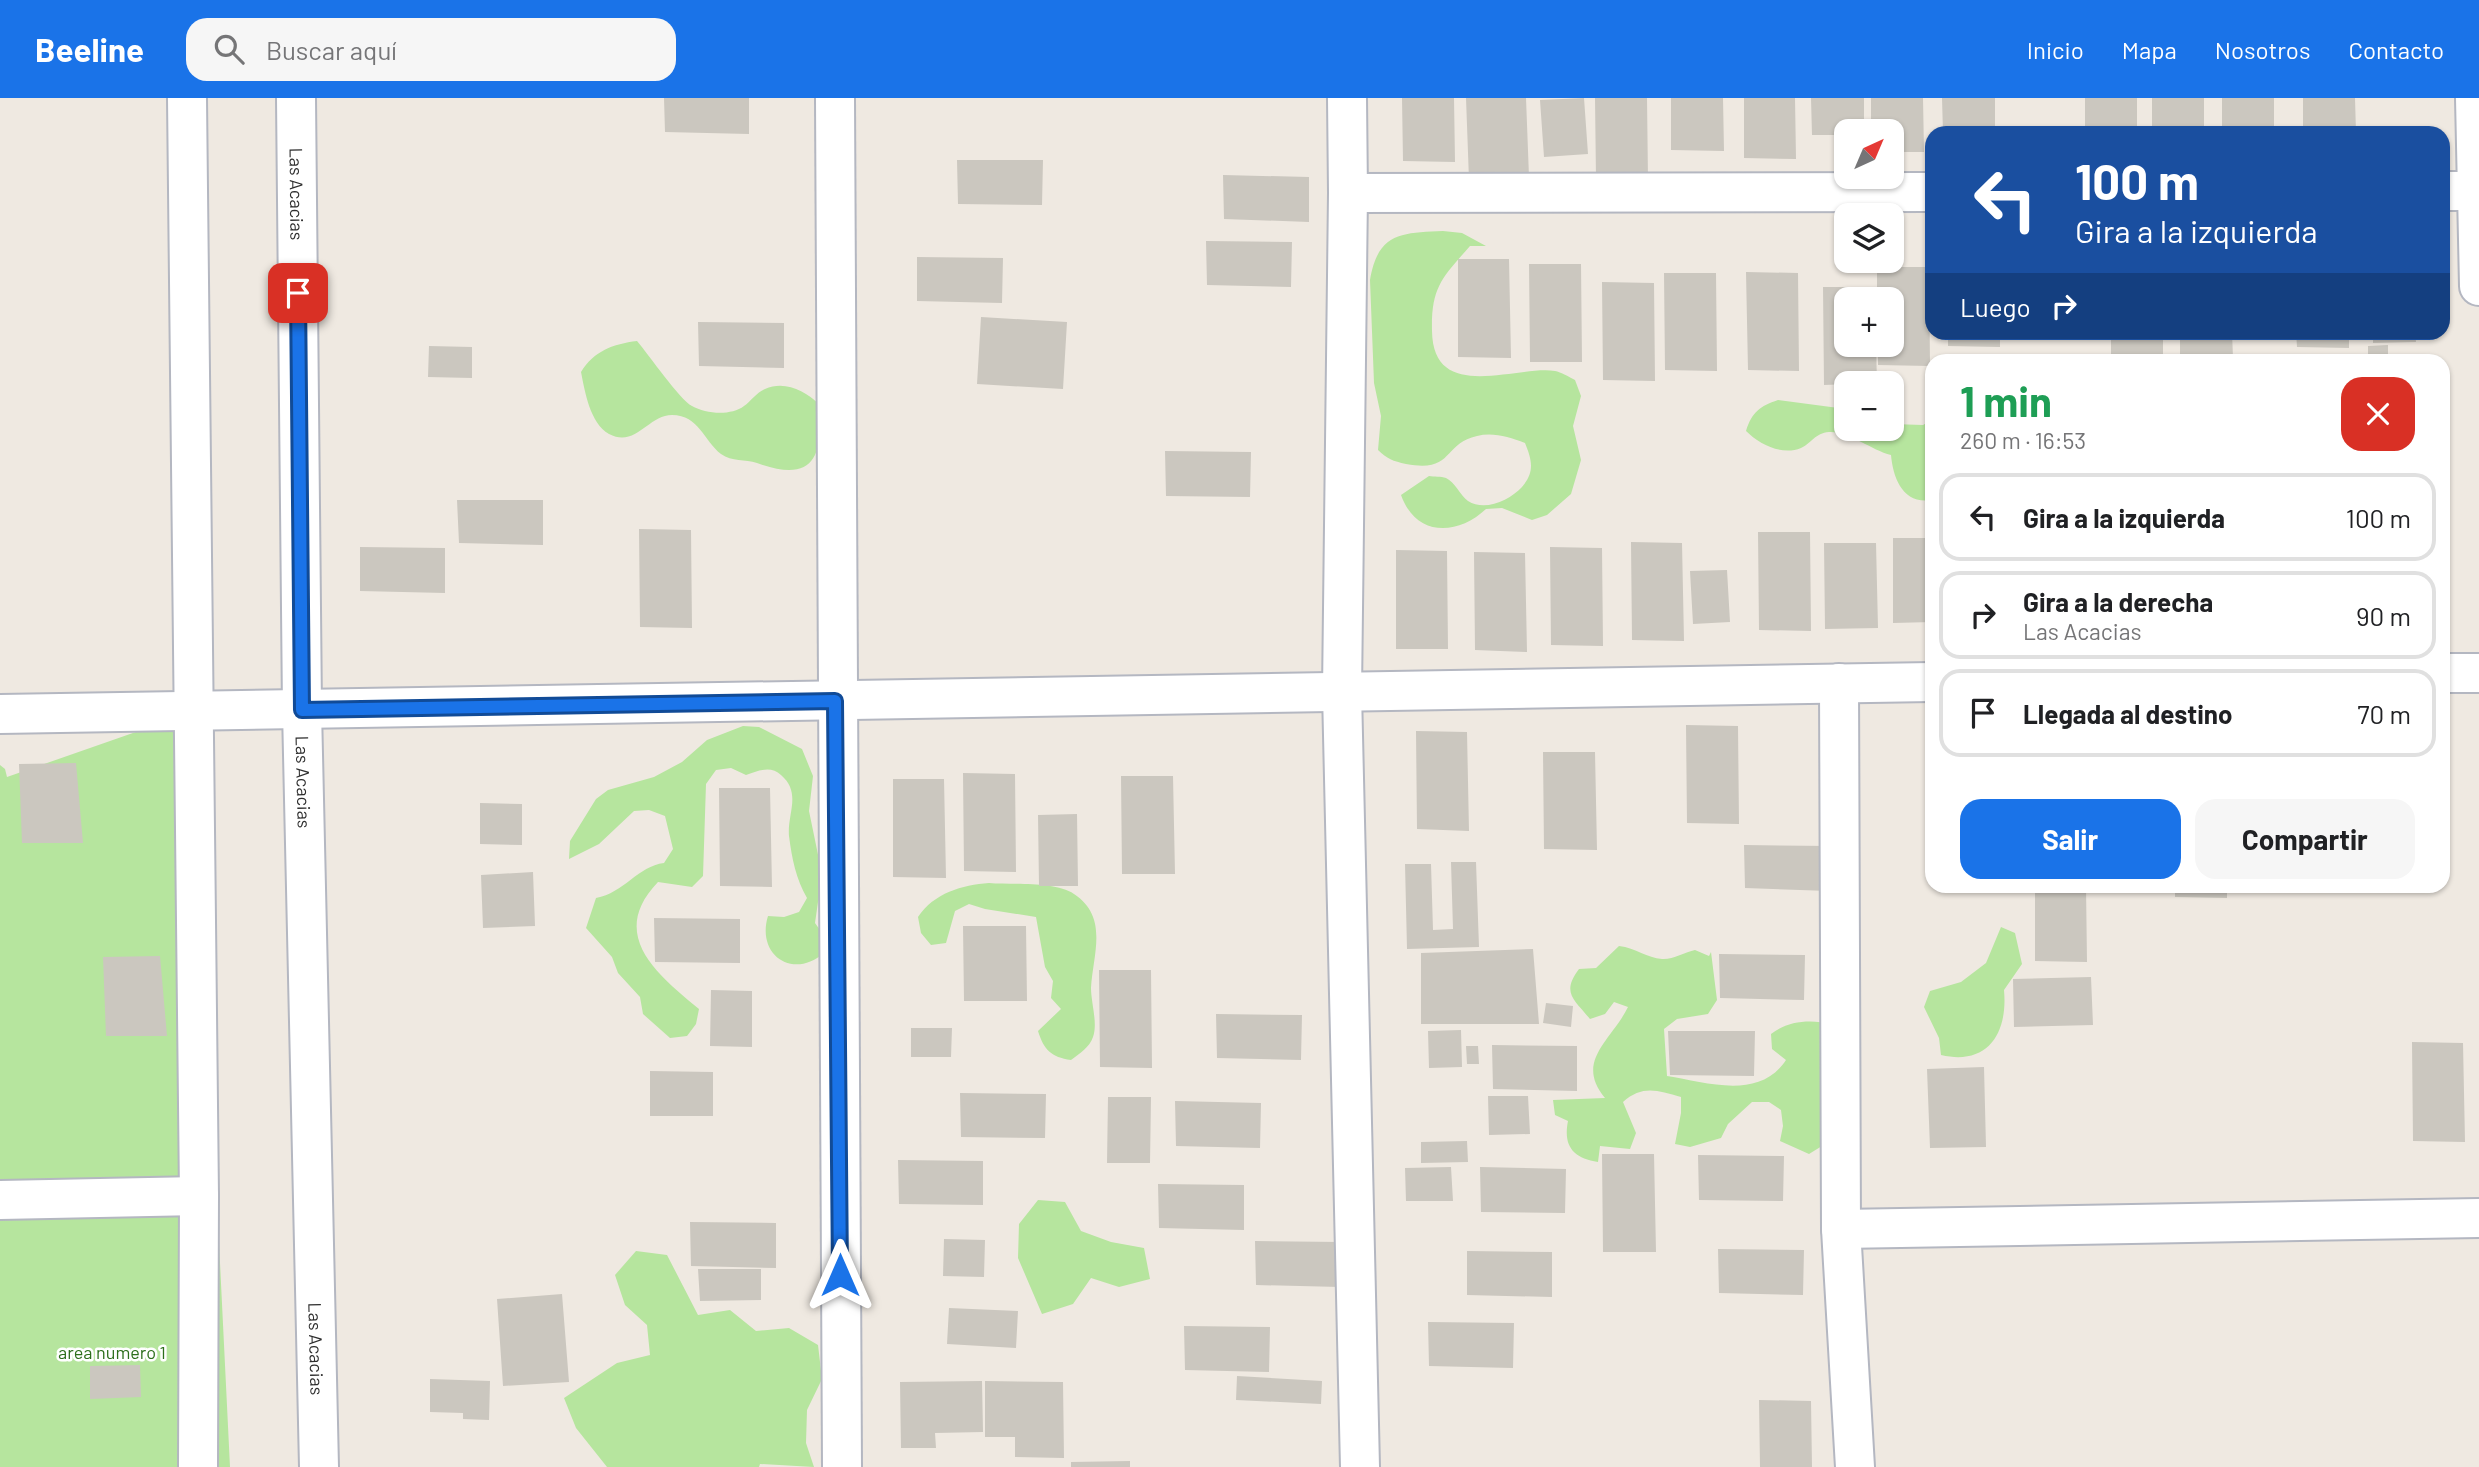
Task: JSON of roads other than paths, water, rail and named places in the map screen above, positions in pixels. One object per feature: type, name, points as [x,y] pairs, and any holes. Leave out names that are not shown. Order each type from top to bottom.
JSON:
[{"type":"street","points":[[187,98],[199,1196],[198,1467]]},
{"type":"street","name":"Las Acacias","points":[[296,98],[302,710],[319,1467]]},
{"type":"street","points":[[835,98],[835,701],[842,1467]]},
{"type":"street","points":[[1347,98],[1349,193],[1342,692],[1360,1467]]},
{"type":"street","points":[[2475,98],[2467,191],[2479,286]]},
{"type":"street","points":[[1349,193],[1925,192]]},
{"type":"street","points":[[2450,673],[2479,673]]},
{"type":"street","points":[[0,714],[1925,682]]},
{"type":"street","points":[[1839,683],[1841,1230],[1855,1467]]},
{"type":"street","points":[[0,1200],[199,1196]]},
{"type":"street","points":[[1841,1230],[2479,1218]]},
{"type":"park label","name":"area numero 1","points":[[112,1352]]}]
